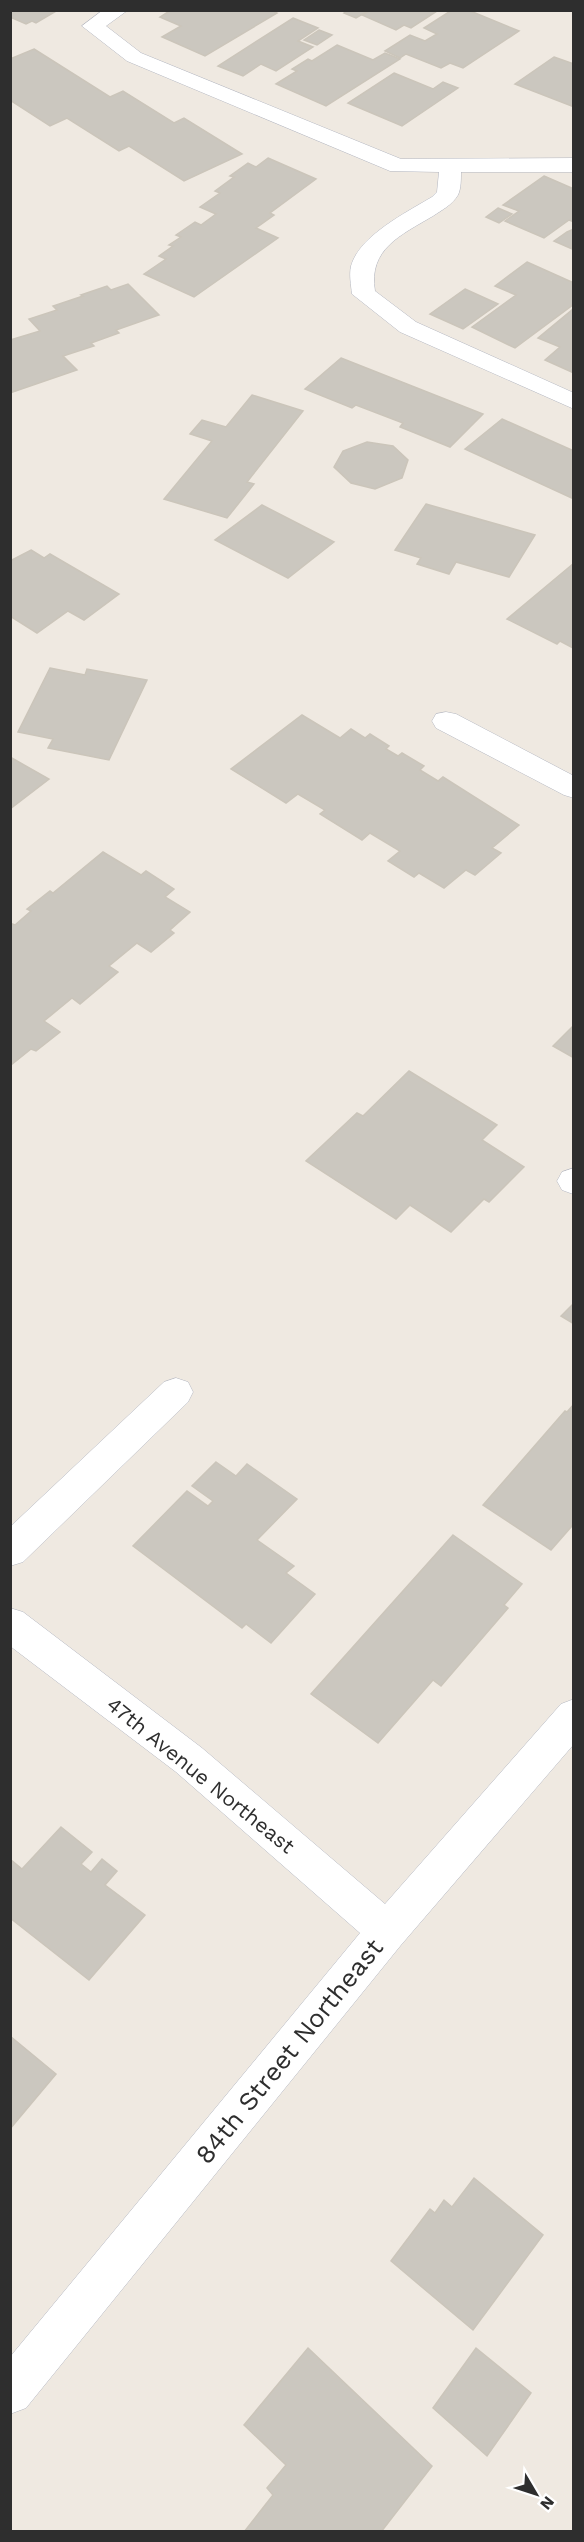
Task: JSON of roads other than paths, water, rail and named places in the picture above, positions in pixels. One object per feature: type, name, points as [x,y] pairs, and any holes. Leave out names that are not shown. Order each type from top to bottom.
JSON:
[{"type":"street","points":[[118,10],[92,26],[134,57],[398,166],[573,165]]},
{"type":"street","points":[[452,165],[448,193],[440,202],[379,244],[364,260],[361,277],[364,294],[408,327],[573,402]]},
{"type":"street","points":[[446,721],[573,788]]},
{"type":"street","points":[[10,1551],[176,1392]]},
{"type":"street","name":"47th Avenue Northeast","points":[[10,1624],[189,1760],[387,1931]]},
{"type":"street","name":"84th Street Northeast","points":[[10,2392],[387,1931],[573,1716]]}]
